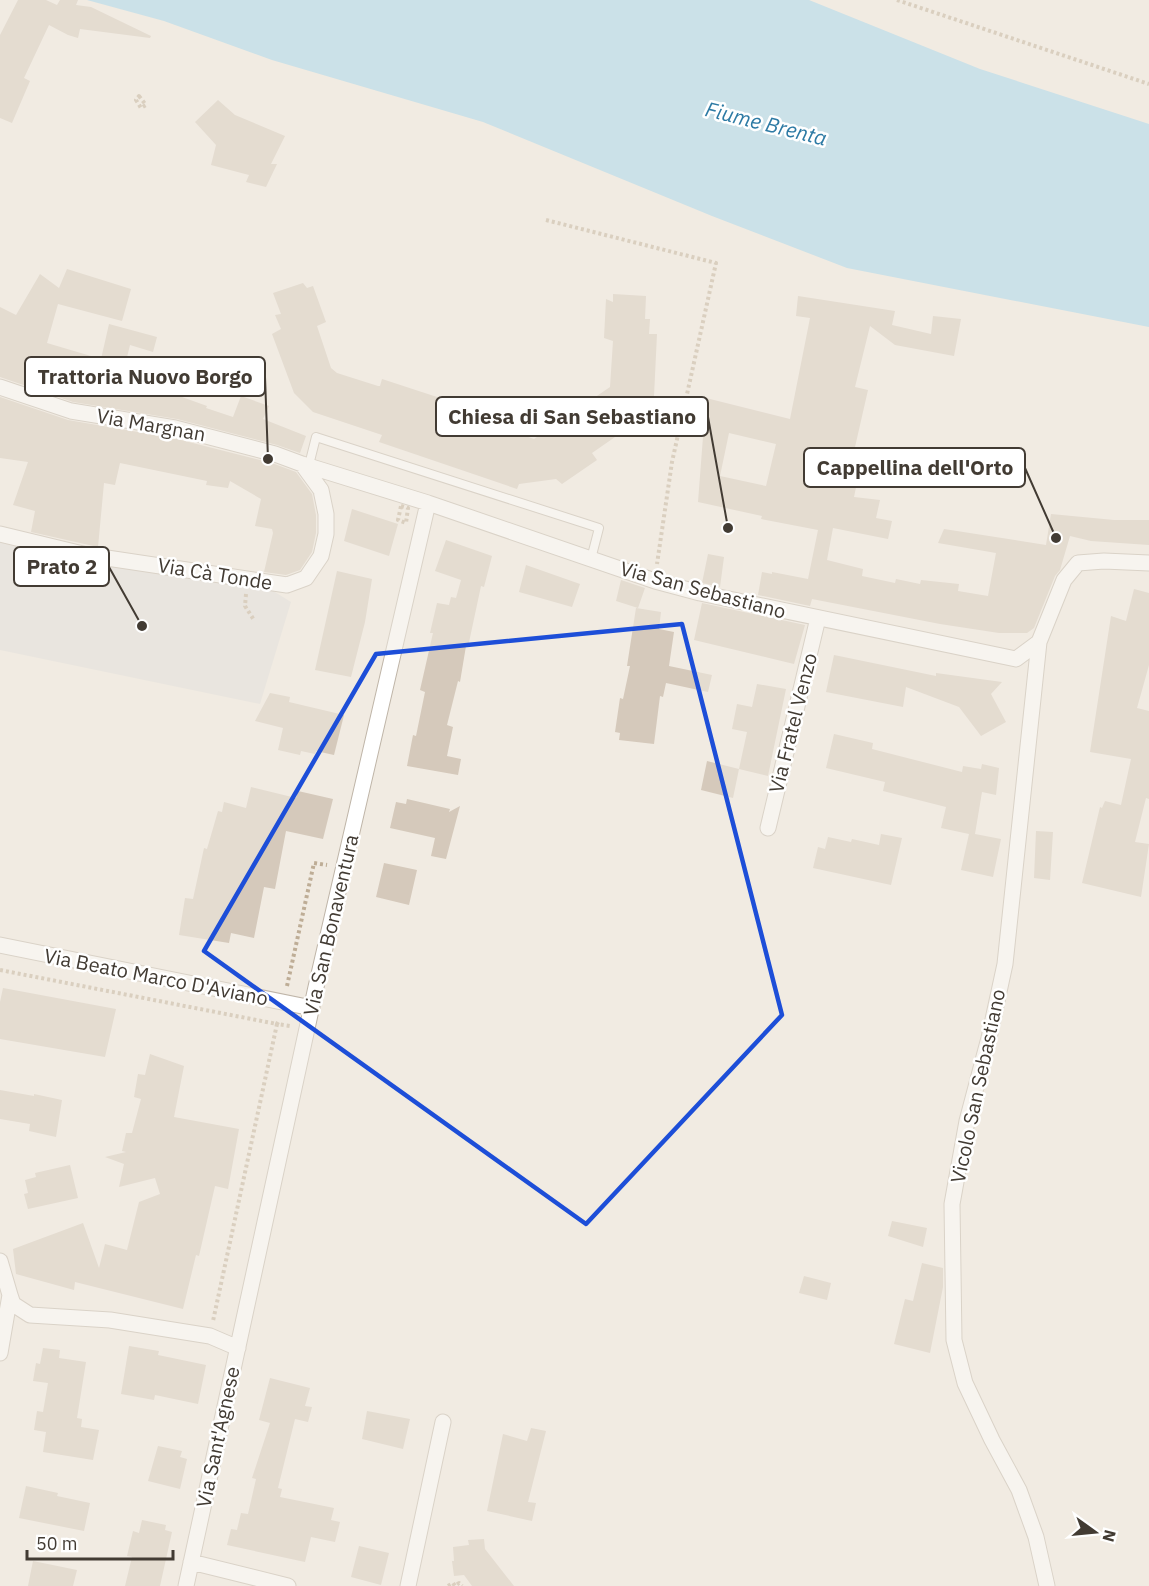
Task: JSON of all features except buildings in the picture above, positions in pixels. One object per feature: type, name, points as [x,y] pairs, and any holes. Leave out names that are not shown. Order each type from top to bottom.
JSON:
[{"type":"street","name":"Via Margnan","points":[[0,387],[71,411],[175,428],[224,439],[306,464]]},
{"type":"street","name":"Via San Sebastiano","points":[[306,464],[428,503],[655,581],[1016,659],[1040,642]]},
{"type":"street","name":"Via Cà Tonde","points":[[0,534],[87,555],[287,585],[306,578],[321,556],[326,534],[326,514],[321,490],[306,464]]},
{"type":"street","name":"Via San Bonaventura","points":[[238,1348],[343,868],[428,503]]},
{"type":"street","name":"Vicolo San Sebastiano","points":[[1047,1586],[1036,1537],[1019,1490],[965,1383],[954,1340],[952,1204],[967,1121],[989,1038],[1005,964],[1040,642],[1064,580],[1078,563],[1104,561],[1149,563]]},
{"type":"street","name":"Via Fratel Venzo","points":[[768,828],[818,618]]},
{"type":"street","name":"Via Beato Marco D'Aviano","points":[[0,945],[312,1008]]},
{"type":"street","points":[[0,1261],[10,1295],[0,1353]]},
{"type":"street","name":"Via Sant'Agnese","points":[[10,1295],[13,1304],[30,1315],[110,1320],[210,1336],[238,1348],[186,1586]]},
{"type":"street","points":[[408,1586],[443,1422]]},
{"type":"street","points":[[191,1562],[288,1586]]},
{"type":"lane","points":[[306,464],[316,437],[599,528],[591,559]]},
{"type":"path","points":[[897,0],[1149,84]]},
{"type":"path","points":[[546,220],[716,263],[672,462],[655,581]]},
{"type":"path","points":[[248,578],[245,606],[254,620]]},
{"type":"path","points":[[285,992],[314,863],[343,868]]},
{"type":"path","points":[[0,970],[290,1026]]},
{"type":"path","points":[[144,998],[146,991]]},
{"type":"path","points":[[210,1336],[279,1017]]},
{"type":"path","points":[[448,1586],[453,1583],[455,1586],[459,1583],[462,1586]]},
{"type":"highlighted area","points":[[682,624],[782,1015],[586,1224],[204,951],[376,654]]},
{"type":"shaded area","points":[[0,539],[270,589],[291,602],[260,704],[0,650]]},
{"type":"water","name":"Fiume Brenta","points":[[87,0],[809,0],[980,69],[1149,124],[1149,327],[847,268],[712,216],[483,122],[272,60],[164,21]]},
{"type":"place","name":"Trattoria Nuovo Borgo","points":[[268,459]]},
{"type":"place","name":"Chiesa di San Sebastiano","points":[[728,528]]},
{"type":"place","name":"Cappellina dell'Orto","points":[[1056,538]]},
{"type":"place","name":"Prato 2","points":[[142,626]]}]
